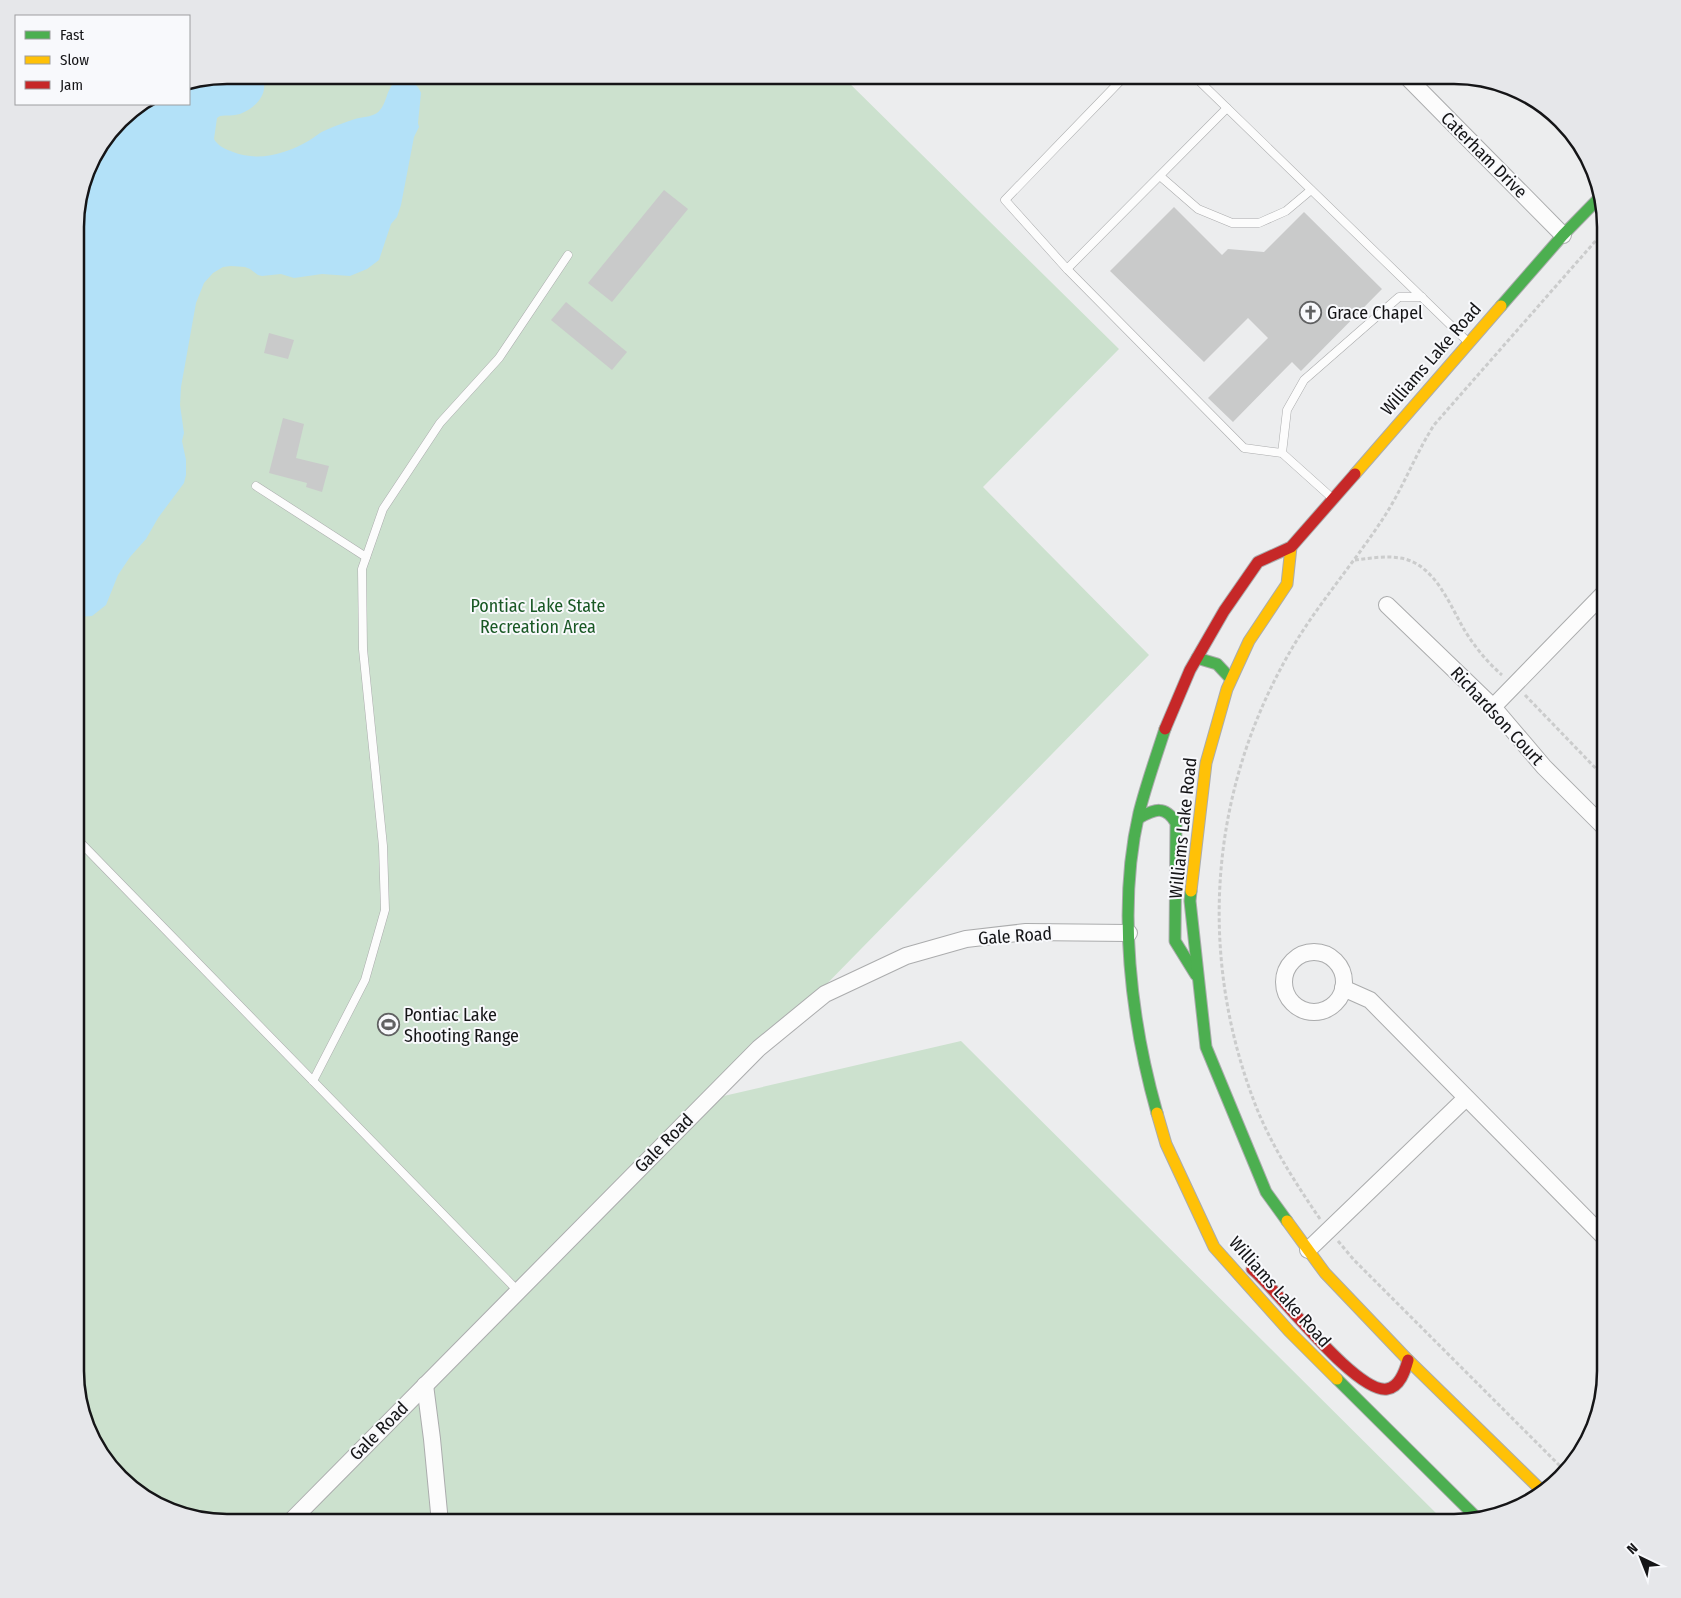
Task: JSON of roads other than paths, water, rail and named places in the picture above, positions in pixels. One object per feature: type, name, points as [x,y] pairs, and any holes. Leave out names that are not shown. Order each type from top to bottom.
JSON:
[{"type":"main road","name":"Williams Lake Road","points":[[1472,1513],[1289,1331],[1214,1247],[1166,1144],[1146,1073],[1133,1000],[1129,933],[1130,873],[1139,818],[1168,719],[1197,658],[1224,611],[1258,562],[1291,546],[1563,235],[1595,202]]},
{"type":"main road","name":"Williams Lake Road","points":[[1291,546],[1287,584],[1249,640],[1227,689],[1206,762],[1190,901],[1206,1047],[1266,1192],[1325,1273],[1408,1360],[1537,1487]]},
{"type":"main road","points":[[1197,658],[1210,660],[1222,666],[1232,679]]},
{"type":"main road","points":[[1139,818],[1158,809],[1166,811],[1173,816],[1176,823],[1175,941],[1199,981]]},
{"type":"main road","points":[[1214,1247],[1257,1273],[1346,1367],[1369,1386],[1380,1390],[1388,1389],[1397,1384],[1404,1374],[1408,1360]]},
{"type":"street","name":"Caterham Drive","points":[[1414,84],[1563,235]]},
{"type":"street","points":[[1493,707],[1597,600]]},
{"type":"street","name":"Richardson Court","points":[[1387,605],[1493,707],[1544,767],[1597,820]]},
{"type":"street","name":"Gale Road","points":[[297,1514],[759,1048],[825,994],[906,956],[966,939],[1026,932],[1129,933]]},
{"type":"street","points":[[1343,988],[1370,1000],[1597,1230]]},
{"type":"street","points":[[1308,1250],[1466,1098]]},
{"type":"street","points":[[424,1385],[432,1439],[439,1514]]},
{"type":"lane","points":[[1117,84],[1005,200],[1067,270],[1244,448],[1282,453],[1333,499]]},
{"type":"lane","points":[[1202,84],[1469,342]]},
{"type":"lane","points":[[1067,270],[1227,108]]},
{"type":"lane","points":[[1160,176],[1198,209],[1232,222],[1259,223],[1286,211],[1311,190]]},
{"type":"lane","points":[[313,1081],[365,980],[385,910],[383,846],[363,649],[362,569],[383,509],[435,431],[499,358],[568,255]]},
{"type":"lane","points":[[1282,453],[1287,410],[1304,380],[1400,297],[1422,297]]},
{"type":"lane","points":[[256,486],[366,557]]},
{"type":"lane","points":[[84,846],[517,1290]]},
{"type":"water","points":[[264,84],[260,99],[251,108],[240,114],[217,118],[214,139],[218,144],[233,152],[243,155],[262,156],[282,153],[301,145],[333,127],[375,114],[381,110],[393,84],[414,84],[421,93],[419,127],[414,137],[401,205],[397,217],[391,224],[379,260],[367,269],[350,276],[322,274],[294,278],[281,274],[262,276],[245,267],[223,267],[213,273],[204,283],[196,303],[181,387],[180,405],[184,433],[182,441],[186,460],[184,483],[158,518],[146,539],[130,557],[118,575],[106,605],[92,616],[84,616],[84,217],[89,190],[103,155],[119,132],[140,113],[152,105],[190,105],[190,89],[199,86]]},
{"type":"place","name":"Grace Chapel","points":[[1311,313]]},
{"type":"place","name":"Pontiac Lake Shooting Range","points":[[388,1025]]},
{"type":"park label","name":"Pontiac Lake State Recreation Area","points":[[538,616]]}]
